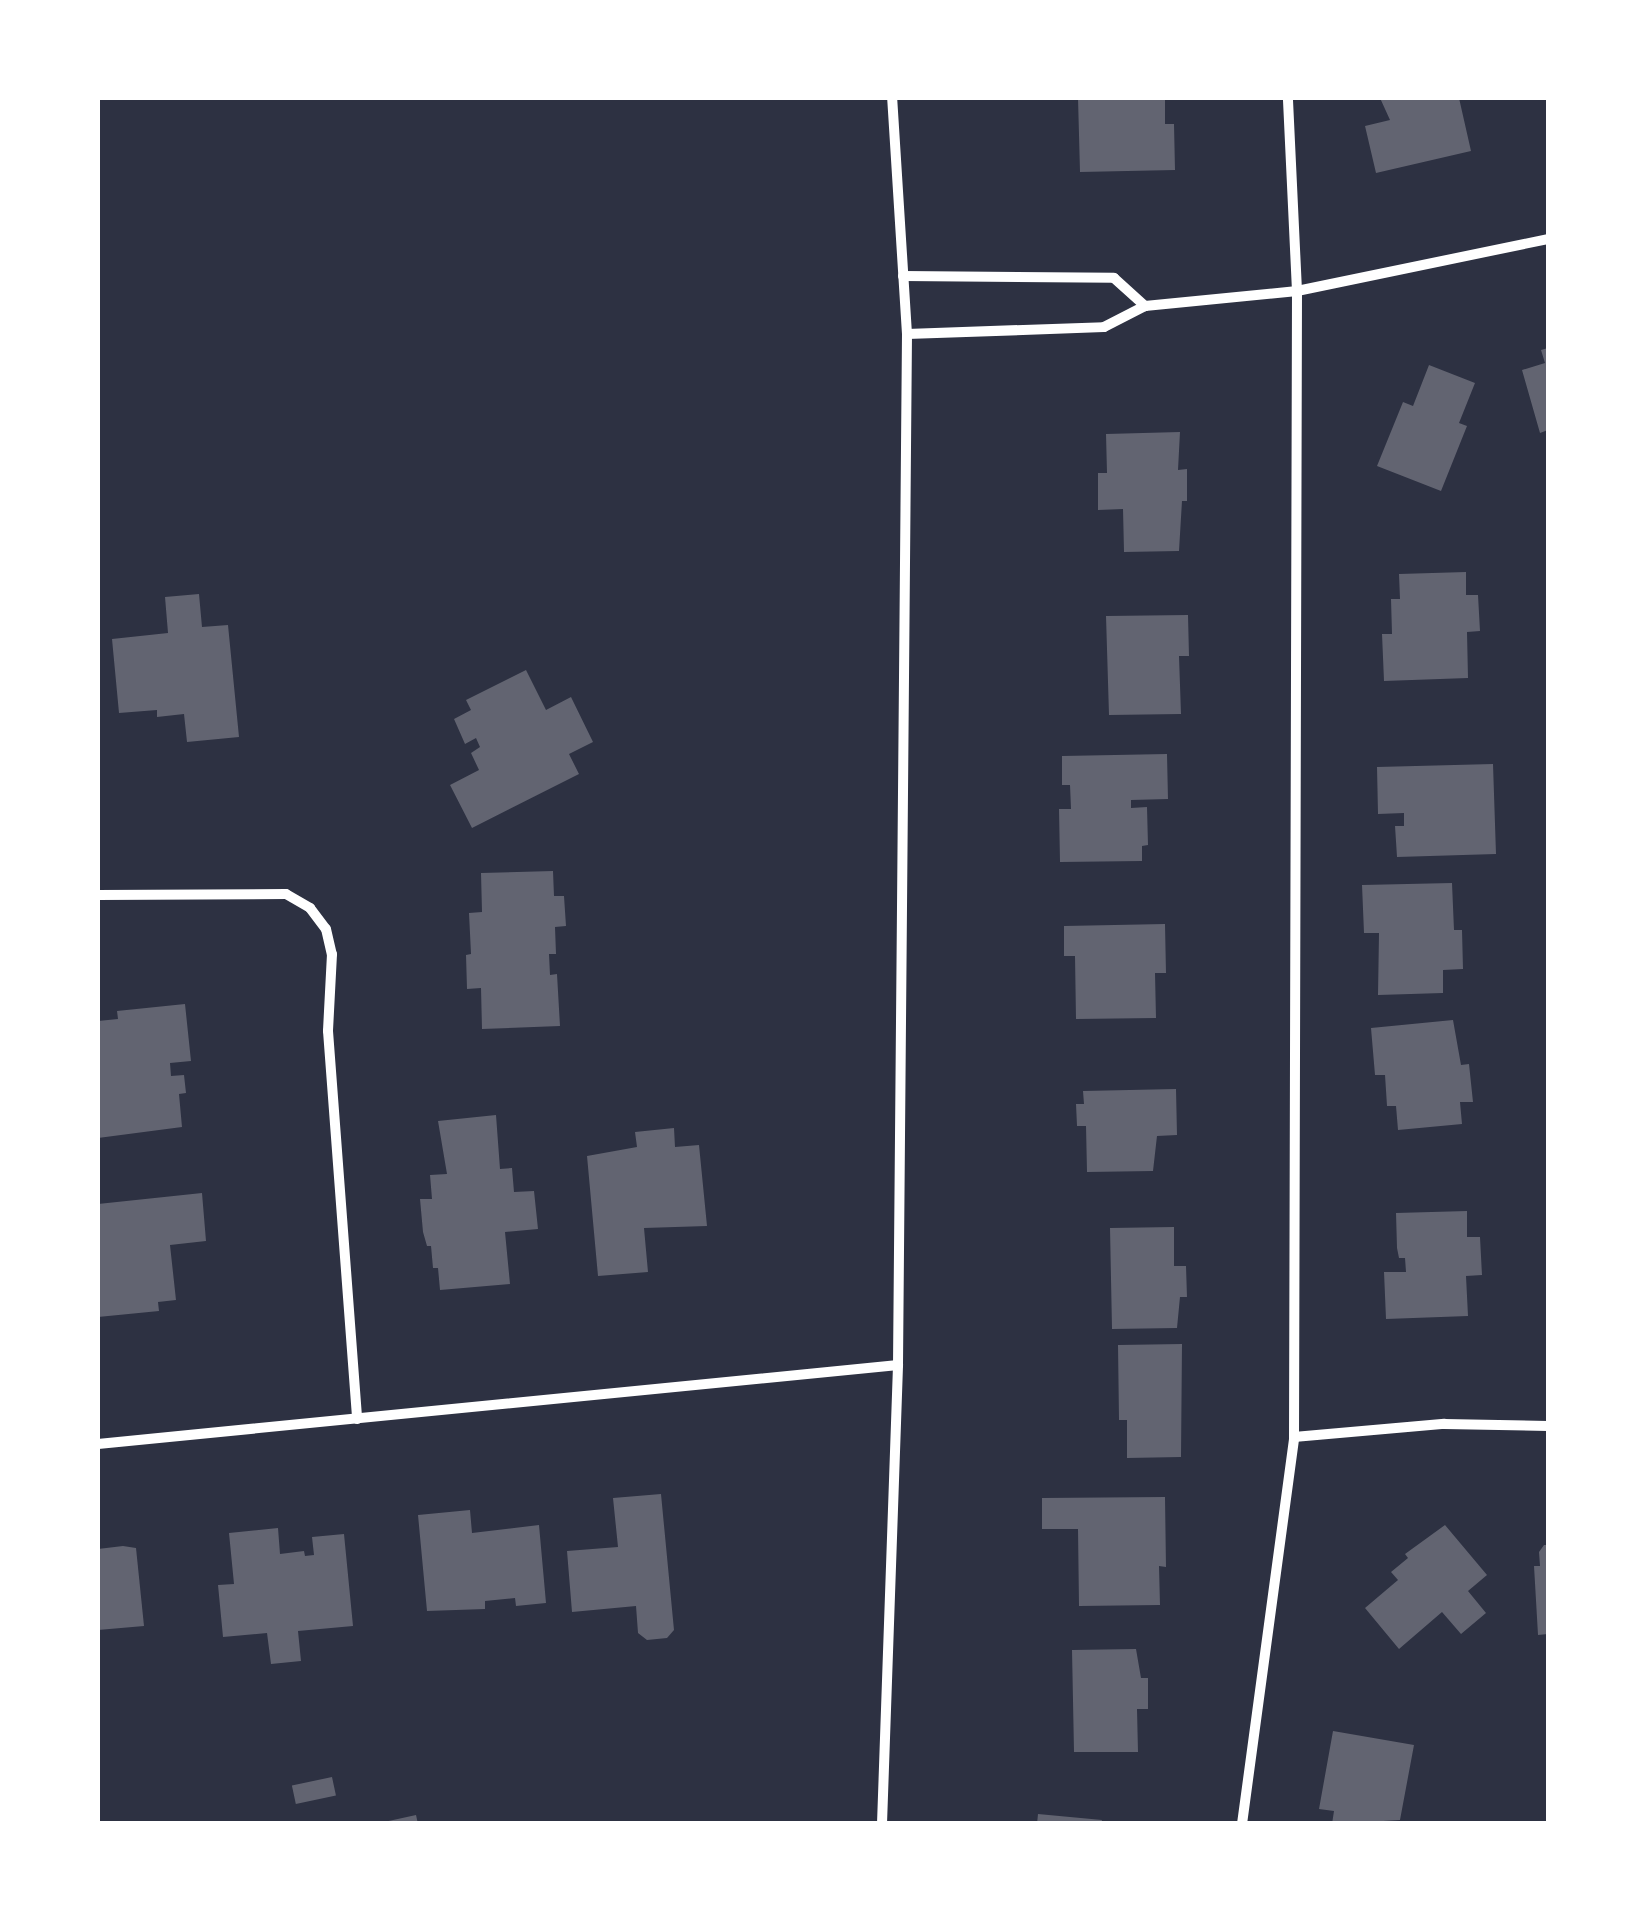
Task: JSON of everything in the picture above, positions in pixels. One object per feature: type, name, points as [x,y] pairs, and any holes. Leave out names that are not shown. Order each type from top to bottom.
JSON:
[{"type":"street","points":[[882,1824],[898,1365],[907,334],[892,98]]},
{"type":"street","points":[[1242,1824],[1294,1437],[1297,291],[1288,98]]},
{"type":"street","points":[[907,334],[1104,327],[1145,306],[1297,291],[1548,239]]},
{"type":"street","points":[[903,276],[1114,278],[1145,306]]},
{"type":"street","points":[[98,895],[286,894],[310,908],[326,929],[332,954],[328,1031],[358,1419]]},
{"type":"street","points":[[98,1444],[898,1365]]},
{"type":"street","points":[[1294,1437],[1444,1424],[1548,1426]]},
{"type":"building","points":[[1078,98],[1165,98],[1165,124],[1174,124],[1175,170],[1080,172]]},
{"type":"building","points":[[1380,98],[1459,98],[1471,151],[1376,173],[1365,126],[1390,120]]},
{"type":"building","points":[[1548,348],[1548,430],[1540,433],[1522,370],[1545,363],[1541,350]]},
{"type":"building","points":[[1429,365],[1475,383],[1459,423],[1467,426],[1441,491],[1377,466],[1403,402],[1413,406]]},
{"type":"building","points":[[1180,432],[1178,470],[1187,469],[1187,501],[1182,501],[1179,551],[1124,552],[1123,509],[1098,510],[1098,473],[1107,473],[1106,434]]},
{"type":"building","points":[[1466,572],[1466,595],[1478,595],[1480,631],[1467,632],[1468,678],[1384,681],[1382,634],[1392,634],[1391,599],[1400,599],[1399,574]]},
{"type":"building","points":[[199,594],[202,627],[228,625],[239,737],[187,742],[184,714],[157,717],[157,710],[119,713],[112,639],[168,633],[165,597]]},
{"type":"building","points":[[1188,615],[1189,656],[1179,656],[1181,714],[1109,715],[1106,616]]},
{"type":"building","points":[[526,670],[546,710],[571,697],[593,742],[569,754],[579,774],[472,828],[450,785],[479,770],[471,753],[480,747],[476,738],[465,744],[454,719],[471,710],[466,700]]},
{"type":"building","points":[[1167,754],[1168,799],[1131,800],[1131,808],[1147,807],[1148,845],[1142,846],[1142,861],[1060,862],[1059,809],[1071,809],[1070,785],[1062,785],[1062,756]]},
{"type":"building","points":[[1493,764],[1496,854],[1397,857],[1395,826],[1404,826],[1404,813],[1378,814],[1377,767]]},
{"type":"building","points":[[553,871],[554,896],[564,896],[566,926],[555,927],[556,954],[549,954],[550,975],[557,974],[560,1026],[482,1029],[481,988],[467,989],[466,955],[471,954],[469,913],[482,912],[481,873]]},
{"type":"building","points":[[1452,883],[1454,930],[1462,930],[1463,969],[1443,970],[1443,993],[1378,995],[1379,933],[1364,933],[1362,885]]},
{"type":"building","points":[[1165,924],[1166,973],[1155,973],[1156,1018],[1076,1019],[1075,956],[1064,956],[1064,926]]},
{"type":"building","points":[[185,1004],[191,1061],[170,1063],[171,1076],[184,1075],[186,1093],[179,1094],[182,1127],[98,1138],[98,1021],[118,1019],[117,1011]]},
{"type":"building","points":[[1453,1020],[1461,1065],[1469,1064],[1473,1102],[1460,1102],[1462,1124],[1398,1130],[1396,1106],[1387,1106],[1385,1075],[1375,1075],[1371,1028]]},
{"type":"building","points":[[1176,1089],[1177,1135],[1157,1136],[1153,1171],[1087,1172],[1086,1126],[1077,1126],[1076,1104],[1084,1104],[1083,1091]]},
{"type":"building","points":[[496,1115],[500,1169],[512,1168],[514,1192],[534,1191],[538,1229],[505,1232],[510,1284],[440,1290],[438,1268],[433,1268],[431,1246],[427,1246],[423,1232],[420,1199],[432,1199],[430,1175],[447,1174],[438,1121]]},
{"type":"building","points":[[674,1128],[675,1147],[699,1145],[707,1226],[644,1228],[648,1272],[598,1276],[587,1156],[637,1147],[635,1132]]},
{"type":"building","points":[[202,1193],[206,1241],[170,1245],[176,1300],[158,1302],[159,1311],[98,1317],[98,1204]]},
{"type":"building","points":[[1467,1211],[1467,1237],[1480,1237],[1482,1275],[1466,1276],[1468,1316],[1386,1319],[1384,1272],[1406,1272],[1405,1258],[1399,1258],[1397,1248],[1396,1213]]},
{"type":"building","points":[[1174,1227],[1174,1266],[1186,1266],[1187,1297],[1180,1297],[1177,1328],[1112,1329],[1110,1228]]},
{"type":"building","points":[[1182,1344],[1181,1457],[1127,1458],[1127,1420],[1119,1420],[1118,1345]]},
{"type":"building","points":[[661,1494],[674,1630],[667,1638],[647,1640],[638,1633],[636,1606],[572,1612],[567,1551],[618,1547],[613,1498]]},
{"type":"building","points":[[1165,1497],[1166,1567],[1159,1566],[1160,1605],[1079,1606],[1078,1529],[1042,1529],[1042,1498]]},
{"type":"building","points":[[470,1510],[472,1533],[539,1525],[546,1603],[516,1606],[515,1598],[485,1601],[485,1609],[427,1611],[418,1515]]},
{"type":"building","points":[[1445,1525],[1487,1575],[1468,1591],[1486,1613],[1461,1634],[1442,1612],[1399,1649],[1365,1608],[1398,1580],[1391,1572],[1408,1558],[1405,1554]]},
{"type":"building","points":[[278,1528],[280,1554],[304,1551],[305,1556],[314,1555],[312,1537],[344,1534],[353,1626],[298,1631],[301,1661],[271,1664],[267,1633],[223,1637],[218,1585],[234,1584],[229,1533]]},
{"type":"building","points":[[1548,1545],[1548,1634],[1538,1635],[1534,1566],[1540,1566],[1539,1552]]},
{"type":"building","points":[[136,1548],[144,1626],[98,1630],[98,1549]]},
{"type":"building","points":[[1136,1649],[1141,1678],[1148,1678],[1148,1709],[1137,1709],[1138,1752],[1074,1752],[1072,1650]]},
{"type":"building","points":[[1333,1731],[1414,1745],[1400,1820],[1332,1824],[1334,1811],[1319,1809]]},
{"type":"building","points":[[332,1777],[336,1796],[296,1804],[292,1786]]},
{"type":"building","points":[[1038,1814],[1102,1820],[1101,1824],[1037,1824]]},
{"type":"building","points":[[416,1815],[418,1824],[384,1824],[384,1822]]}]
